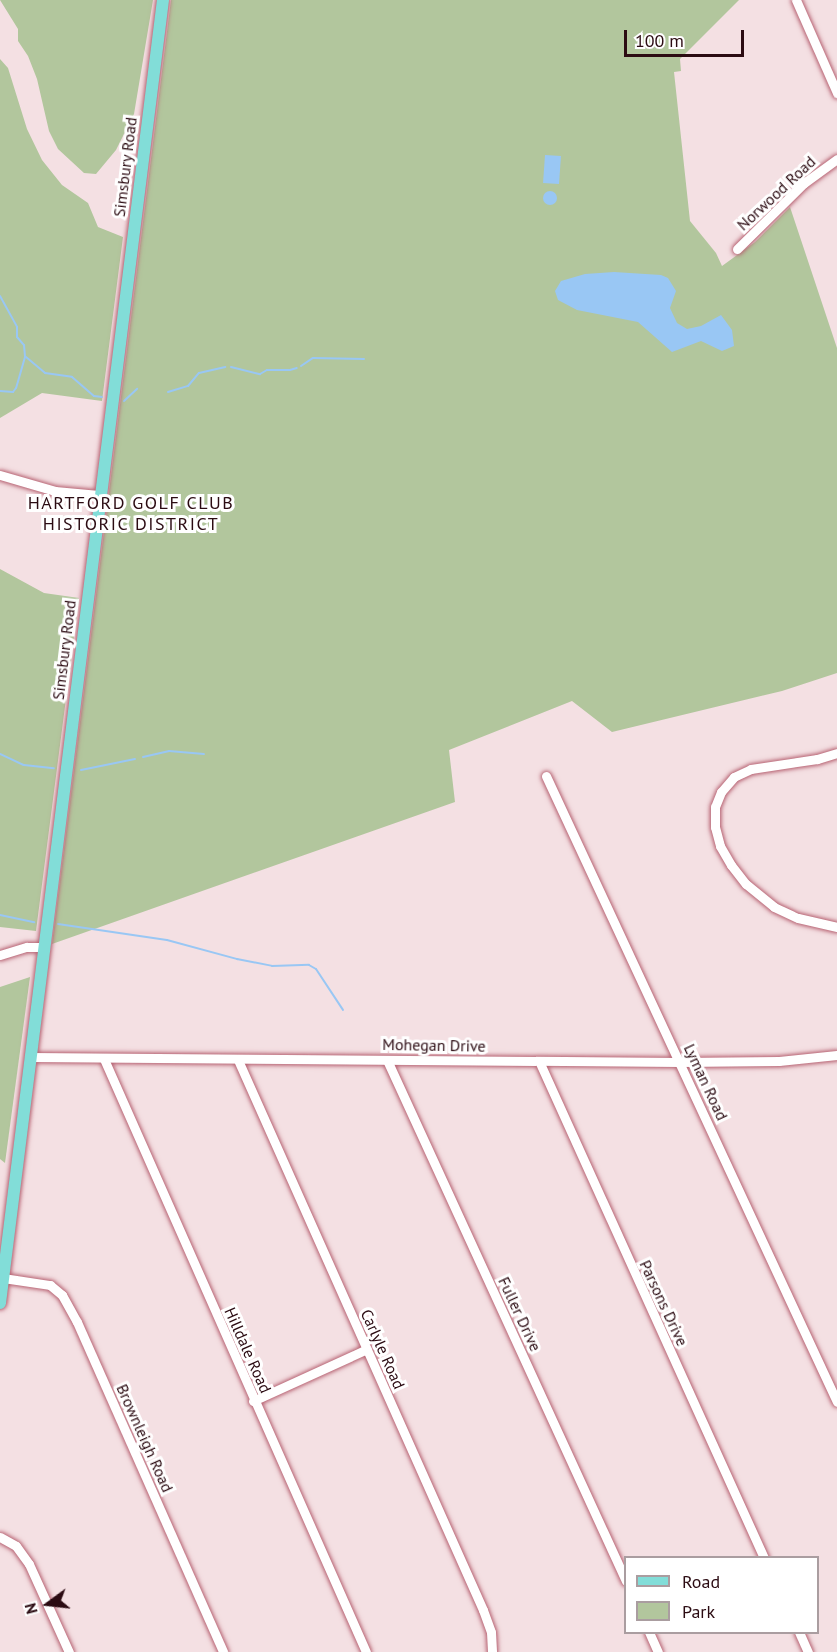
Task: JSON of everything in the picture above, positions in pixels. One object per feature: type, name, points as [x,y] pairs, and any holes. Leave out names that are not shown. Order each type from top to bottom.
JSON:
[{"type":"main road","name":"Simsbury Road","points":[[0,1303],[99,495],[163,0]]},
{"type":"street","points":[[796,0],[837,93]]},
{"type":"street","name":"Norwood Road","points":[[737,249],[804,183],[837,159]]},
{"type":"street","points":[[0,476],[55,491],[99,495]]},
{"type":"street","points":[[837,753],[817,759],[750,769],[734,777],[721,792],[715,807],[715,827],[720,846],[746,884],[767,901],[798,918],[837,927]]},
{"type":"street","name":"Lyman Road","points":[[546,776],[837,1402]]},
{"type":"street","points":[[0,955],[27,947],[45,947]]},
{"type":"street","name":"Mohegan Drive","points":[[30,1057],[680,1062],[779,1061],[837,1055]]},
{"type":"street","name":"Hilldale Road","points":[[104,1059],[366,1652]]},
{"type":"street","name":"Carlyle Road","points":[[238,1060],[483,1610],[491,1632],[492,1652]]},
{"type":"street","name":"Fuller Drive","points":[[387,1060],[624,1577]]},
{"type":"street","name":"Parsons Drive","points":[[538,1061],[764,1556]]},
{"type":"street","name":"Brownleigh Road","points":[[3,1278],[50,1285],[62,1295],[82,1333],[223,1652]]},
{"type":"street","points":[[254,1401],[367,1349]]},
{"type":"street","points":[[0,1537],[16,1546],[29,1563],[69,1652]]},
{"type":"street","points":[[650,1634],[658,1652]]},
{"type":"street","points":[[800,1634],[808,1652]]},
{"type":"green space","points":[[0,0],[153,0],[134,114],[116,150],[96,174],[84,173],[58,149],[49,131],[37,79],[28,56],[18,41],[18,29]]},
{"type":"green space","points":[[171,0],[739,0],[680,59],[681,71],[674,72],[690,221],[716,253],[722,266],[755,242],[790,207],[837,348],[837,673],[782,691],[612,732],[572,701],[449,750],[455,802],[52,944]]},
{"type":"green space","points":[[0,59],[8,68],[27,129],[42,160],[62,185],[88,203],[98,227],[123,237],[102,401],[42,393],[0,418]]},
{"type":"green space","points":[[0,569],[44,593],[79,598],[36,931],[0,927]]},
{"type":"green space","points":[[30,977],[5,1163],[0,1159],[0,987]]},
{"type":"water","points":[[545,155],[561,156],[559,184],[543,183]]},
{"type":"water","points":[[550,191],[555,193],[557,198],[555,203],[550,205],[545,203],[543,198],[545,193]]},
{"type":"water","points":[[614,272],[661,275],[668,278],[676,291],[670,308],[677,323],[687,329],[701,326],[721,315],[732,330],[734,346],[722,351],[701,341],[672,352],[638,322],[577,310],[558,300],[555,291],[561,281],[585,274]]},
{"type":"waterway","points":[[0,296],[17,327],[17,337],[24,345],[25,357],[16,388],[13,392],[0,391]]},
{"type":"waterway","points":[[26,357],[45,373],[72,377],[94,396],[102,397]]},
{"type":"waterway","points":[[301,366],[313,358],[364,359]]},
{"type":"waterway","points":[[168,392],[188,386],[199,373],[225,367]]},
{"type":"waterway","points":[[231,367],[260,374],[267,370],[297,368]]},
{"type":"waterway","points":[[124,401],[137,389]]},
{"type":"waterway","points":[[143,757],[169,751],[204,754]]},
{"type":"waterway","points":[[0,754],[24,765],[54,768]]},
{"type":"waterway","points":[[81,770],[135,759]]},
{"type":"waterway","points":[[0,915],[34,922]]},
{"type":"waterway","points":[[58,924],[167,940],[272,966],[309,965],[316,969],[343,1010]]},
{"type":"district","name":"HARTFORD GOLF CLUB HISTORIC DISTRICT","points":[[131,514]]}]
